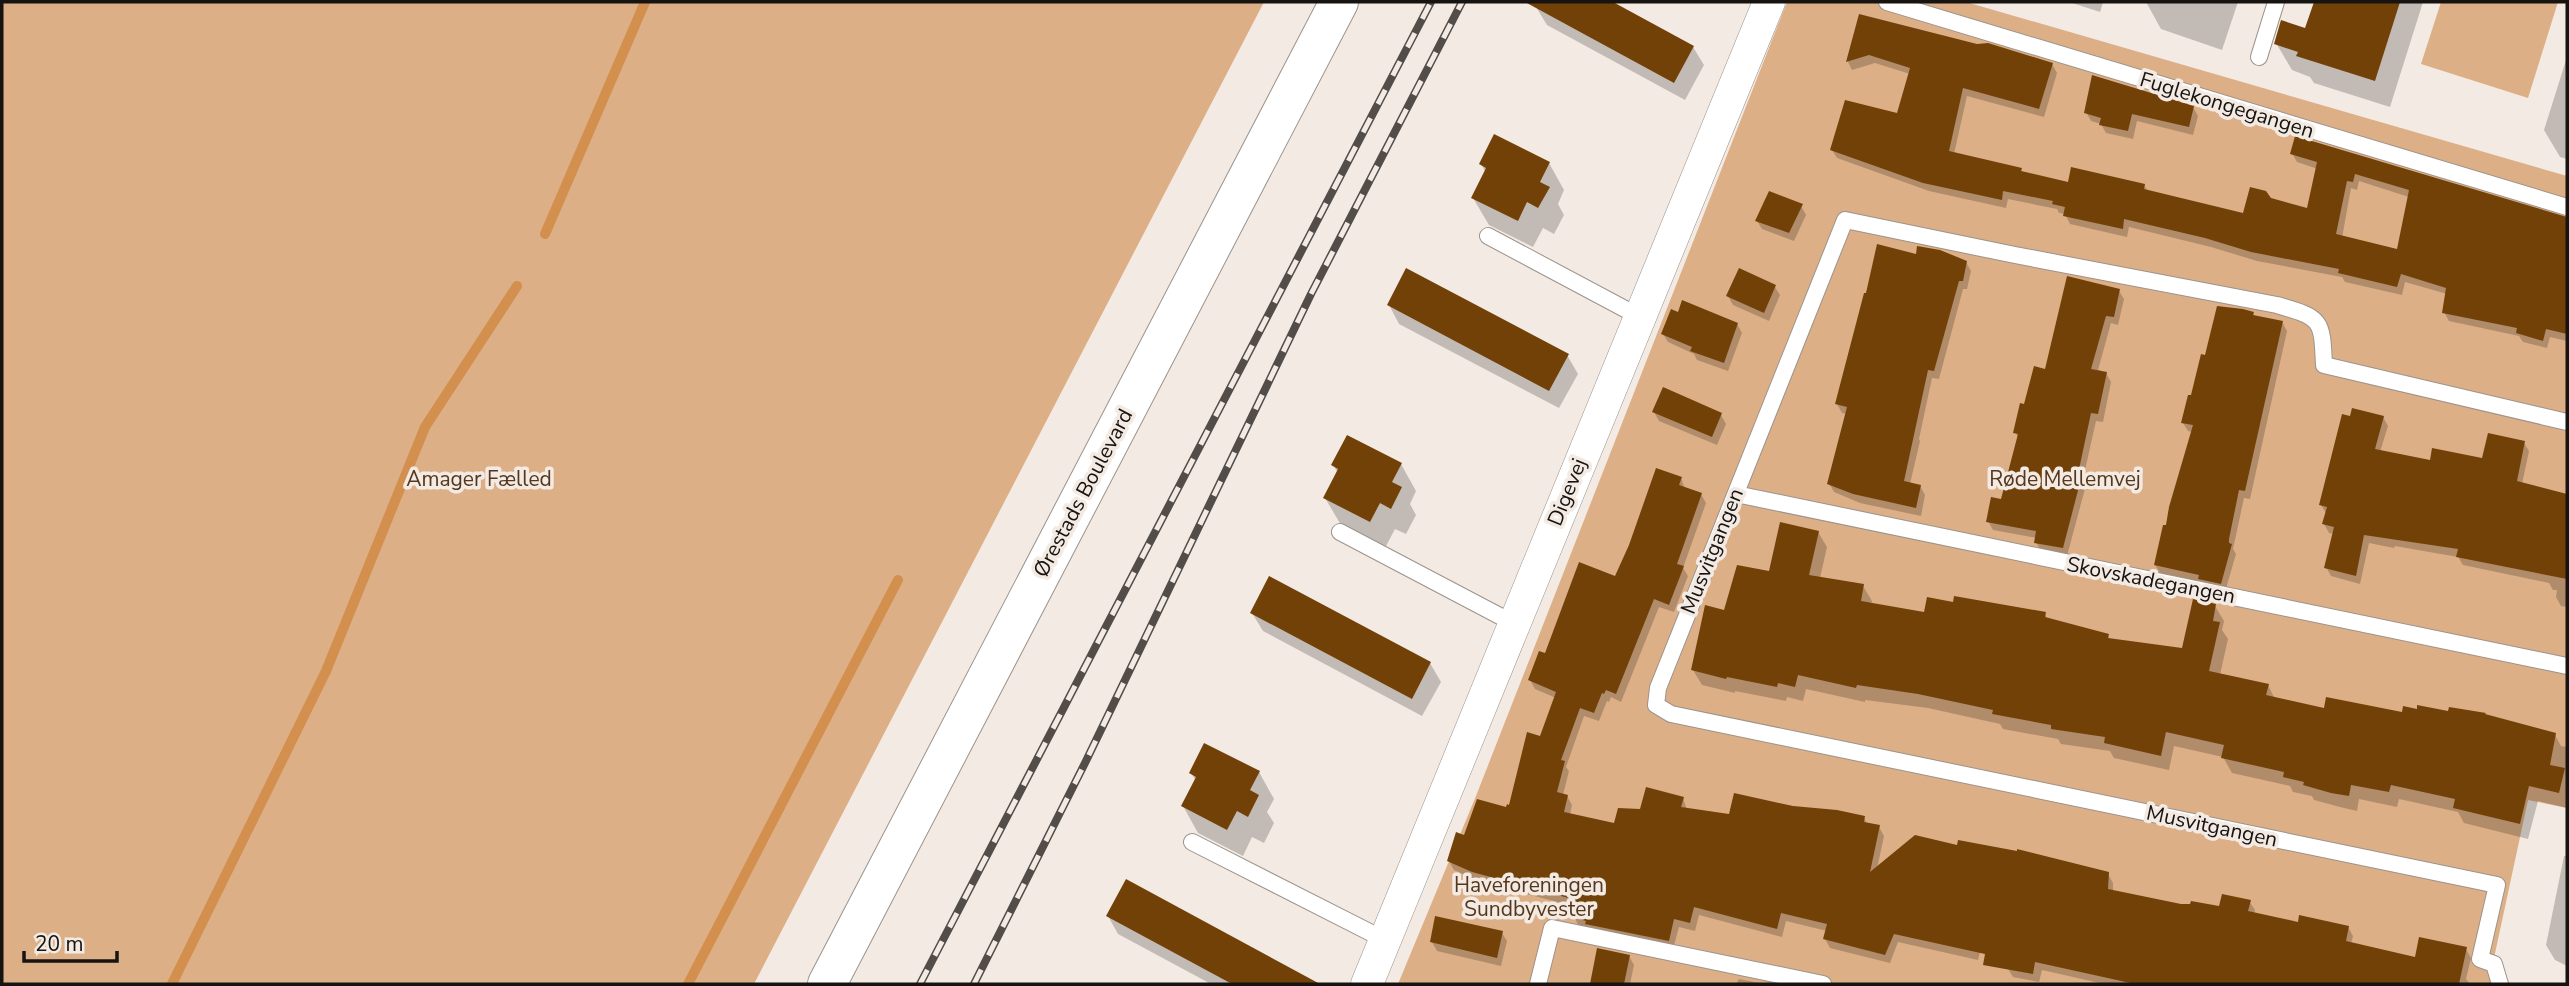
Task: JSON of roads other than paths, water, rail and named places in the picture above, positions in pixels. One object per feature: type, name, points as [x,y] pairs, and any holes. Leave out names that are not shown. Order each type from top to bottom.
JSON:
[{"type":"street","name":"Ørestads Boulevard","points":[[827,984],[1339,2]]},
{"type":"street","name":"Digevej","points":[[1367,984],[1767,3]]},
{"type":"lane","name":"Fuglekongegangen","points":[[1887,2],[2567,207]]},
{"type":"lane","points":[[2259,57],[2276,2]]},
{"type":"lane","name":"Musvitgangen","points":[[2500,984],[2494,964],[2480,959],[2497,886],[1671,714],[1656,705],[1658,688],[1767,409],[1845,220],[2277,305],[2310,315],[2322,330],[2323,365],[2567,422]]},
{"type":"lane","points":[[1488,236],[1640,317]]},
{"type":"lane","name":"Skovskadegangen","points":[[1736,494],[2567,666]]},
{"type":"lane","points":[[1340,532],[1513,623]]},
{"type":"lane","points":[[1192,842],[1385,940]]},
{"type":"lane","points":[[1538,984],[1552,928],[1823,984]]},
{"type":"waterway","points":[[545,234],[645,2]]},
{"type":"waterway","points":[[172,984],[326,671],[425,427],[517,286]]},
{"type":"waterway","points":[[688,984],[898,580]]},
{"type":"railway","points":[[920,984],[1431,2]]},
{"type":"railway","points":[[974,984],[1085,763],[1311,294],[1462,2]]},
{"type":"park label","name":"Amager Fælled","points":[[479,479]]},
{"type":"park label","name":"Røde Mellemvej","points":[[2065,479]]},
{"type":"park label","name":"Haveforeningen Sundbyvester","points":[[1529,897]]}]
